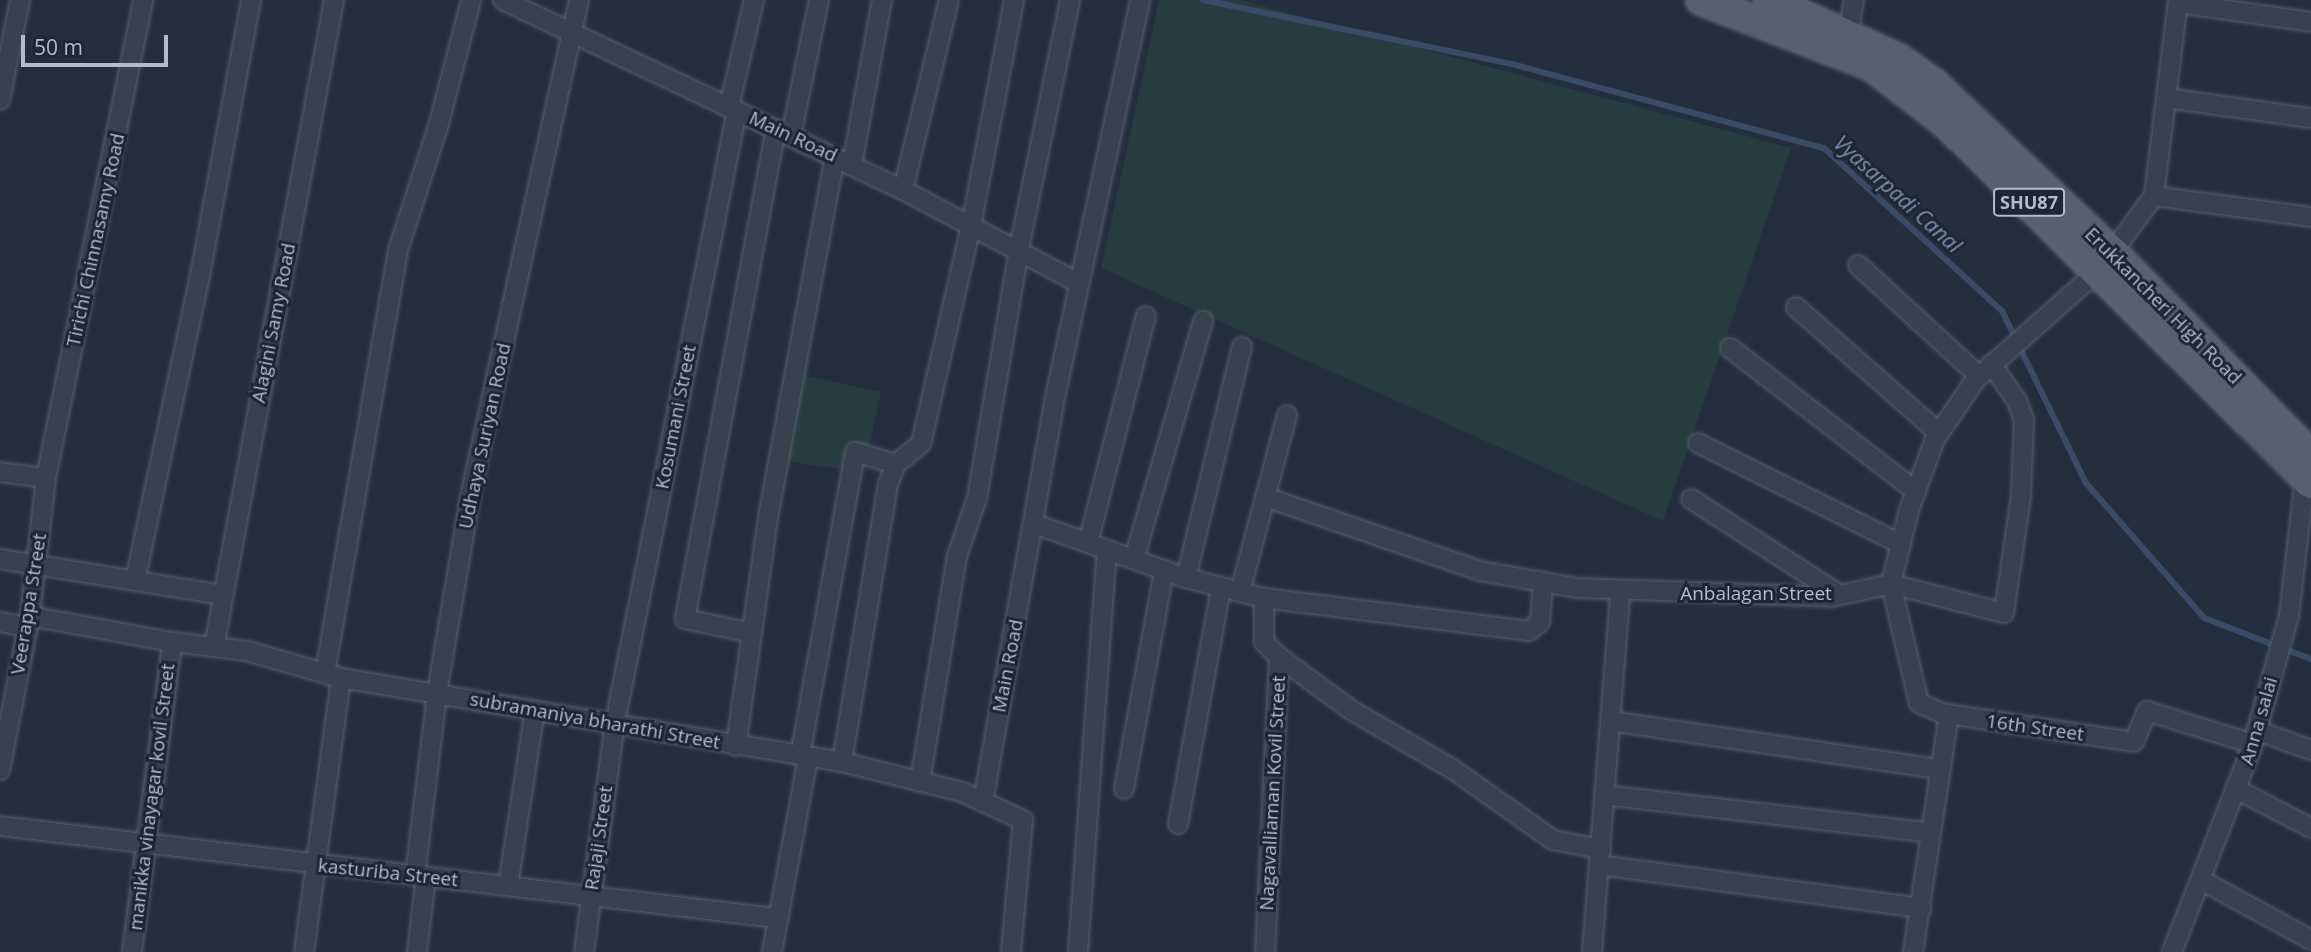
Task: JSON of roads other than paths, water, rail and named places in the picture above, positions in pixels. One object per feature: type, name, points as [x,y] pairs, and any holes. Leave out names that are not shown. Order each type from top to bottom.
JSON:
[{"type":"main road","name":"SHU87","points":[[1701,0],[1872,66],[1946,123],[2107,263]]},
{"type":"main road","name":"Erukkancheri High Road","points":[[1781,2],[1899,59],[1933,83],[2309,472]]},
{"type":"street","points":[[0,100],[20,0]]},
{"type":"street","name":"Tirichi Chinnasamy Road","points":[[46,478],[143,0]]},
{"type":"street","points":[[135,581],[199,281],[251,0]]},
{"type":"street","name":"Alagini Samy Road","points":[[214,647],[334,0]]},
{"type":"street","points":[[304,952],[333,676],[398,250],[438,127],[471,0]]},
{"type":"street","name":"Main Road","points":[[503,0],[903,190],[1079,283]]},
{"type":"street","name":"Udhaya Suriyan Road","points":[[417,952],[437,694],[470,497],[579,0]]},
{"type":"street","name":"Kosumani Street","points":[[615,723],[754,0]]},
{"type":"street","points":[[752,633],[685,619],[783,133],[820,0]]},
{"type":"street","points":[[852,165],[882,0]]},
{"type":"street","points":[[903,190],[949,0]]},
{"type":"street","points":[[842,762],[888,484],[896,464],[921,444],[971,226],[1014,0]]},
{"type":"street","points":[[920,782],[957,556],[977,498],[1019,249],[1070,0]]},
{"type":"street","name":"Main Road","points":[[983,802],[1079,283],[1140,0]]},
{"type":"street","points":[[1849,34],[1854,0]]},
{"type":"street","points":[[1858,265],[1985,370],[2017,401],[2024,420],[2021,496],[2004,613],[1891,584],[1916,491],[1939,433],[1985,370],[2107,263],[2154,196],[2178,2],[2311,22]]},
{"type":"street","points":[[2166,98],[2311,118]]},
{"type":"street","points":[[736,746],[769,512],[835,158]]},
{"type":"street","points":[[2154,196],[2311,217]]},
{"type":"street","points":[[1796,307],[1939,433]]},
{"type":"street","points":[[1088,543],[1146,316]]},
{"type":"street","points":[[1134,559],[1203,321]]},
{"type":"street","points":[[1186,578],[1242,346]]},
{"type":"street","points":[[1730,348],[1916,491]]},
{"type":"street","points":[[1240,592],[1287,415]]},
{"type":"street","points":[[1698,443],[1901,544]]},
{"type":"street","points":[[772,952],[855,452],[896,464]]},
{"type":"street","points":[[0,472],[46,478]]},
{"type":"street","name":"Anna salai","points":[[2172,952],[2203,881],[2255,737],[2282,638],[2309,472]]},
{"type":"street","name":"Veerappa Street","points":[[0,770],[38,565],[46,478]]},
{"type":"street","name":"Anbalagan Street","points":[[1265,497],[1480,571],[1620,593],[1840,595],[1891,584]]},
{"type":"street","points":[[1690,499],[1840,595]]},
{"type":"street","points":[[1035,524],[1186,578],[1264,598],[1529,631],[1540,622],[1544,582]]},
{"type":"street","points":[[1078,952],[1107,550]]},
{"type":"street","points":[[0,559],[222,595]]},
{"type":"street","points":[[1124,789],[1164,570]]},
{"type":"street","name":"16th Street","points":[[1891,584],[1919,703],[1949,715],[2134,742],[2147,711],[2255,737]]},
{"type":"street","points":[[1178,824],[1221,587]]},
{"type":"street","points":[[1592,952],[1620,593]]},
{"type":"street","name":"Nagavalliaman Kovil Street","points":[[1264,598],[1264,642],[1279,657],[1265,952]]},
{"type":"street","name":"subramaniya bharathi Street","points":[[0,622],[29,622],[247,651],[333,676],[842,762],[983,802],[1023,820],[1011,952]]},
{"type":"street","name":"manikka vinayagar kovil Street","points":[[132,952],[172,642]]},
{"type":"street","points":[[1279,657],[1351,710],[1454,770],[1553,840],[1600,857],[1921,908]]},
{"type":"street","points":[[508,886],[535,710]]},
{"type":"street","points":[[1913,952],[1949,715]]},
{"type":"street","points":[[1610,721],[1940,769]]},
{"type":"street","name":"Rajaji Street","points":[[584,952],[615,723]]},
{"type":"street","points":[[2255,737],[2311,750]]},
{"type":"street","points":[[2238,790],[2311,828]]},
{"type":"street","points":[[1604,795],[1931,833]]},
{"type":"street","name":"kasturiba Street","points":[[0,826],[776,918]]},
{"type":"street","points":[[2203,881],[2311,940]]},
{"type":"waterway","name":"Vyasarpadi Canal","points":[[1203,0],[1512,64],[1824,148],[2002,311],[2086,483],[2204,618],[2311,659]]}]
